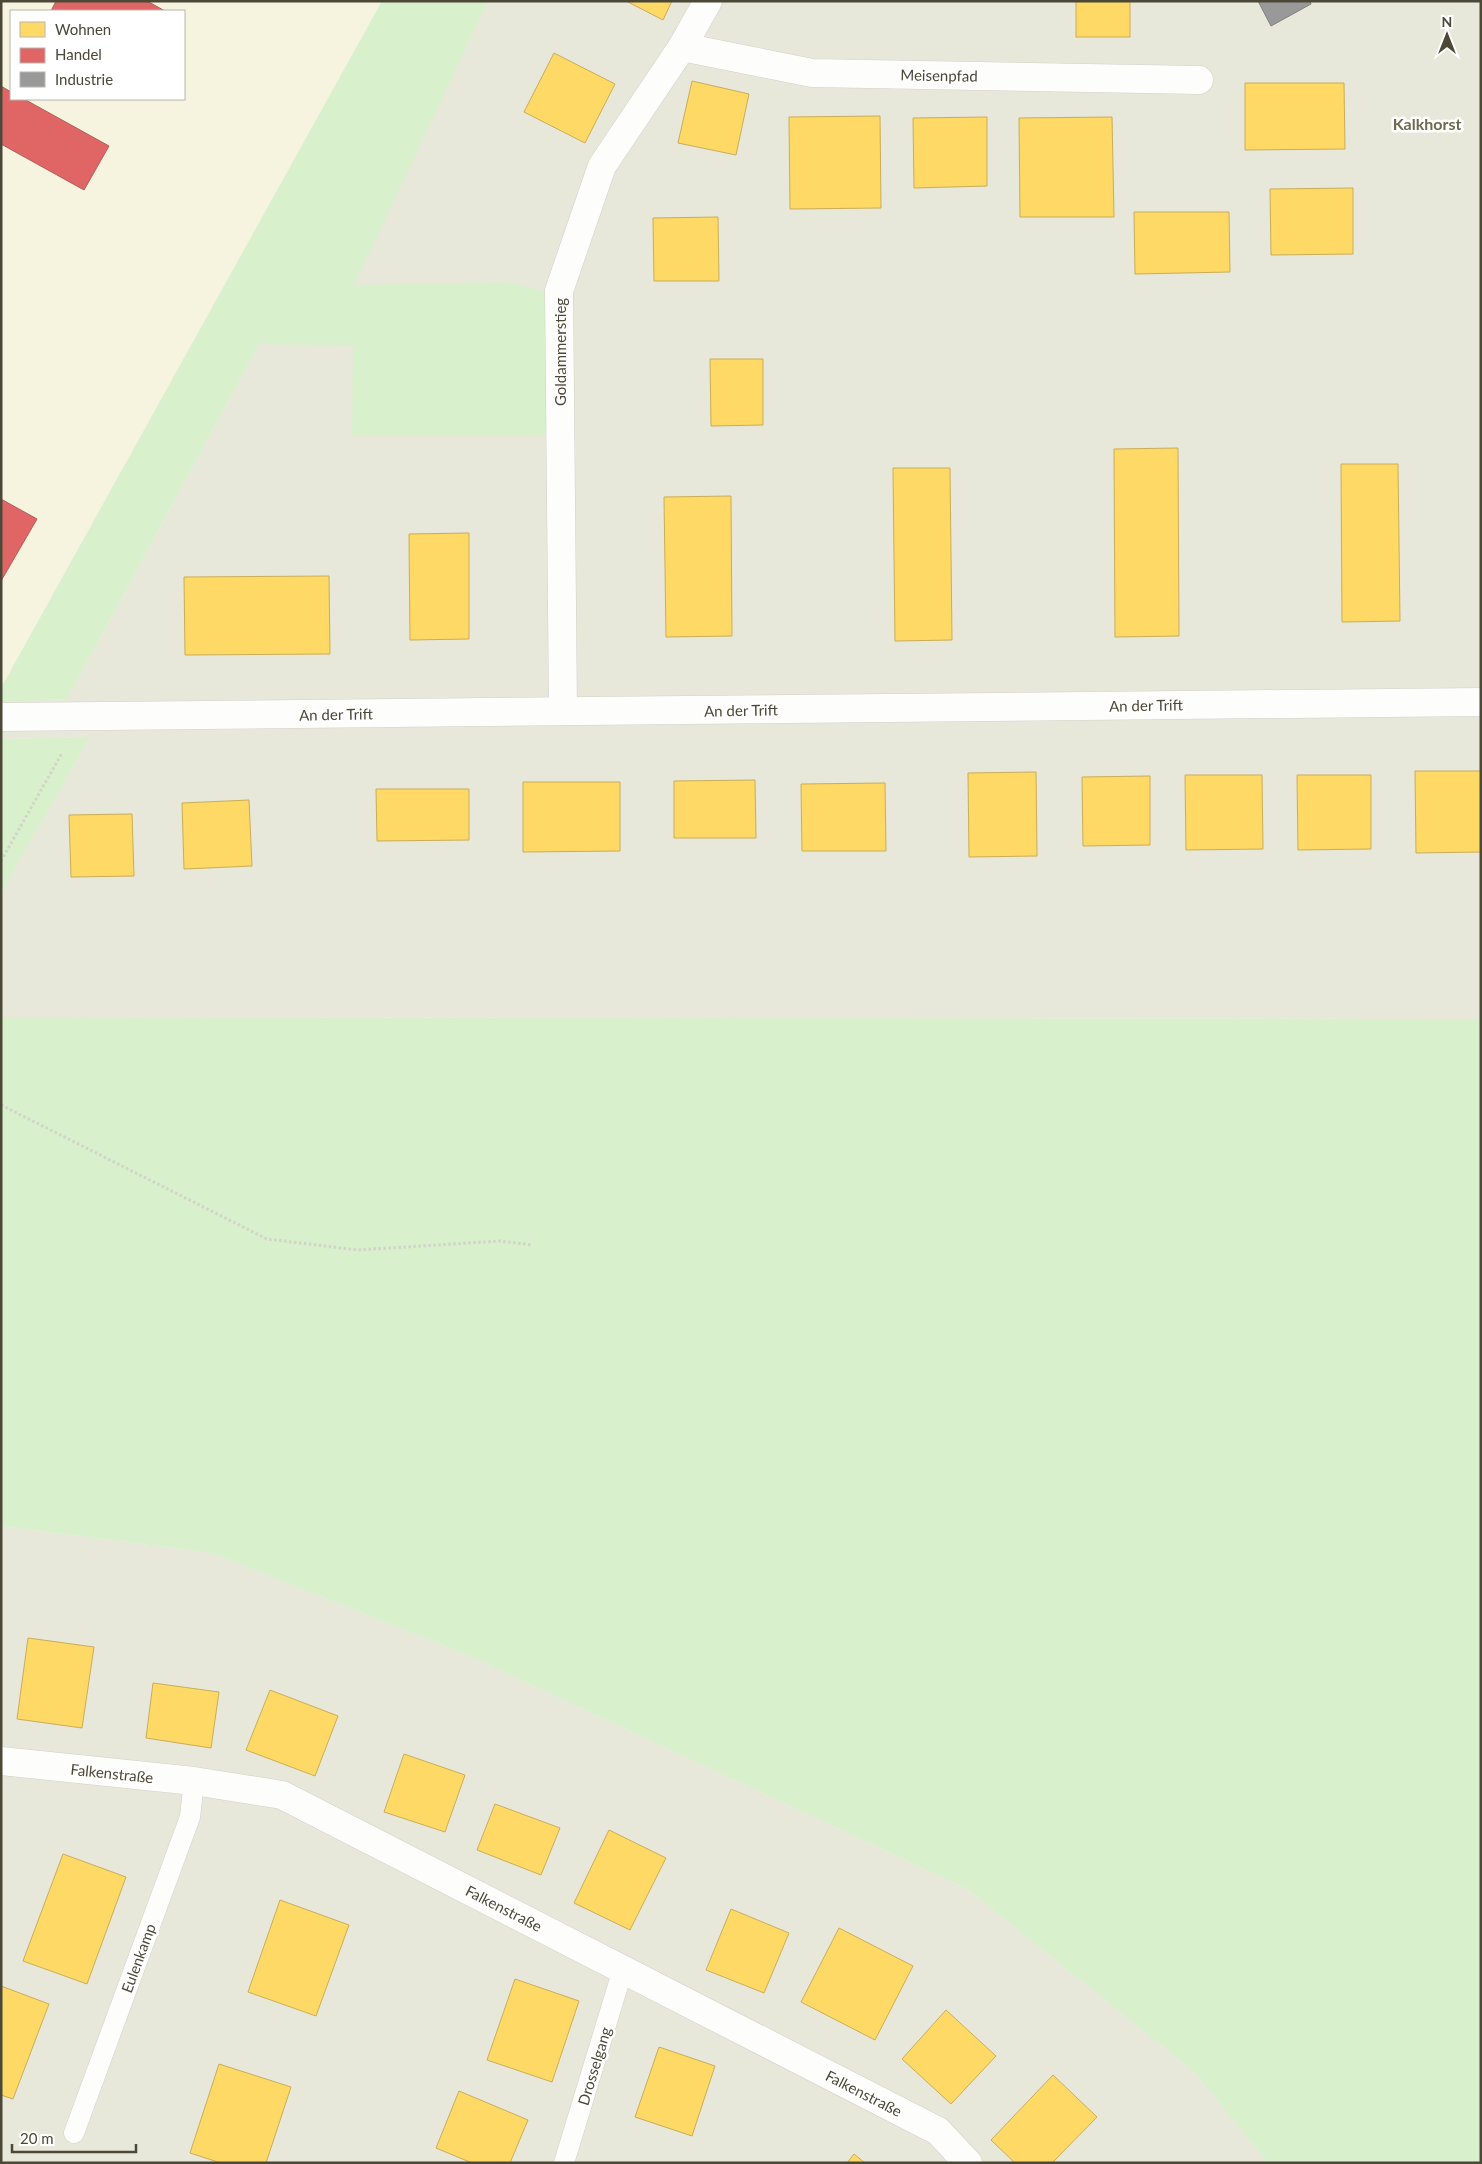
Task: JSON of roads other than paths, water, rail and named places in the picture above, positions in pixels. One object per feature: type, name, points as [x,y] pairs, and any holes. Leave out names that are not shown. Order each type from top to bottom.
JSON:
[{"type":"street","name":"Goldammerstieg","points":[[563,711],[559,291],[602,166],[682,47],[708,1]]},
{"type":"street","name":"Meisenpfad","points":[[682,47],[812,73],[1199,80]]},
{"type":"street","name":"An der Trift","points":[[1,717],[1481,702]]},
{"type":"street","name":"Falkenstraße","points":[[1,1761],[194,1781],[282,1794],[938,2130],[968,2163]]},
{"type":"lane","name":"Eulenkamp","points":[[74,2133],[190,1817],[194,1781]]},
{"type":"lane","name":"Drosselgang","points":[[564,2163],[623,1969]]},
{"type":"district","name":"Kalkhorst","points":[[1427,123]]}]
